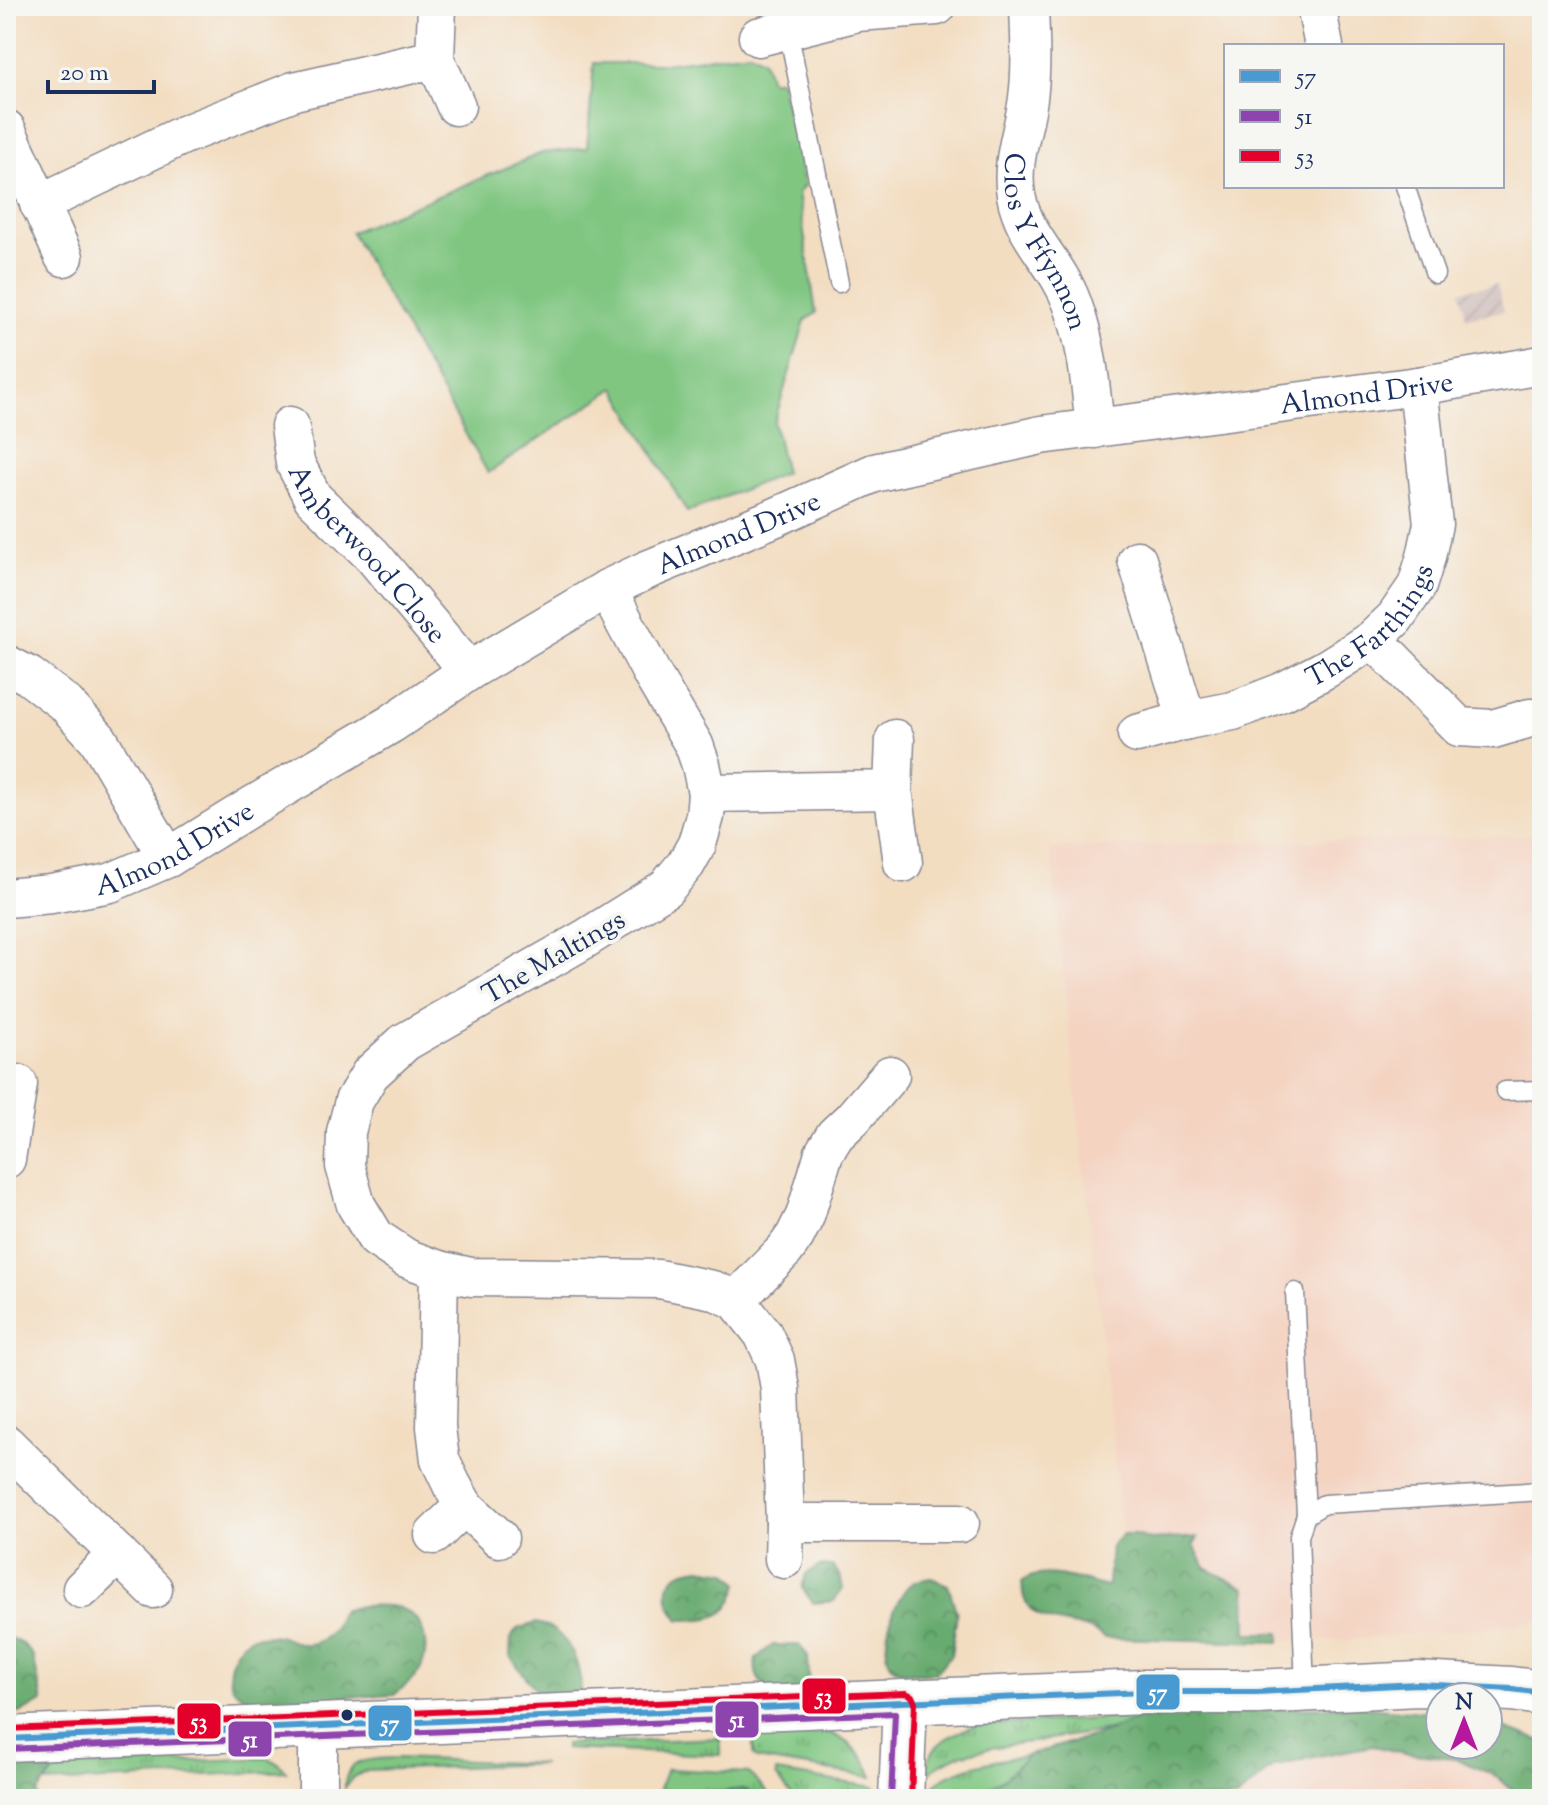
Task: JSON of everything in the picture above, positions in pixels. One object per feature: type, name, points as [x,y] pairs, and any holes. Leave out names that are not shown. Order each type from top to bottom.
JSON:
[{"type":"street","points":[[437,6],[435,59],[456,106]]},
{"type":"street","points":[[773,34],[857,12],[937,6]]},
{"type":"street","name":"Clos Y Ffynnon","points":[[1029,6],[1031,56],[1028,99],[1014,164],[1015,191],[1021,216],[1036,244],[1056,269],[1072,302],[1089,373],[1095,429]]},
{"type":"street","points":[[1316,6],[1324,44]]},
{"type":"street","points":[[39,204],[183,135],[294,91],[435,59]]},
{"type":"street","points":[[6,129],[64,257]]},
{"type":"street","name":"Almond Drive","points":[[6,898],[51,894],[110,883],[168,858],[607,589],[874,473],[1041,435],[1418,386],[1542,365]]},
{"type":"street","name":"The Farthings","points":[[1137,734],[1233,711],[1282,692],[1373,639],[1395,618],[1417,586],[1433,524],[1418,386]]},
{"type":"street","name":"Amberwood Close","points":[[290,426],[295,463],[313,498],[372,555],[469,671]]},
{"type":"street","points":[[1137,560],[1187,720]]},
{"type":"street","name":"The Maltings","points":[[607,589],[694,745],[707,793],[705,816],[697,844],[686,864],[666,888],[585,939],[405,1042],[370,1074],[354,1101],[346,1132],[345,1166],[356,1205],[376,1238],[406,1258],[439,1270],[471,1277],[659,1279],[713,1290],[736,1300]]},
{"type":"street","points":[[1373,639],[1459,727],[1493,729],[1530,718]]},
{"type":"street","points":[[6,664],[29,676],[66,704],[98,739],[168,858]]},
{"type":"street","points":[[895,739],[893,790],[903,863]]},
{"type":"street","points":[[707,793],[893,790]]},
{"type":"street","points":[[890,1075],[835,1135],[824,1153],[805,1216],[795,1236],[736,1300],[763,1334],[775,1360],[780,1388],[784,1541],[960,1523]]},
{"type":"street","points":[[8,1139],[18,1084]]},
{"type":"street","points":[[439,1270],[436,1427],[440,1460],[464,1506],[499,1538]]},
{"type":"street","points":[[6,1444],[153,1589]]},
{"type":"street","points":[[434,1535],[464,1506]]},
{"type":"street","points":[[82,1589],[118,1554]]},
{"type":"street","points":[[6,1739],[1144,1692],[1257,1692],[1418,1684],[1542,1693]]},
{"type":"street","points":[[901,1799],[905,1703]]},
{"type":"street","points":[[318,1727],[318,1799]]},
{"type":"lane","points":[[773,34],[839,283]]},
{"type":"lane","points":[[1406,188],[1435,274]]},
{"type":"lane","points":[[1505,1091],[1542,1090]]},
{"type":"lane","points":[[1295,1292],[1306,1515],[1299,1536],[1305,1689]]},
{"type":"lane","points":[[1306,1515],[1324,1504],[1542,1491]]},
{"type":"shaded area","points":[[1497,284],[1504,311],[1466,318],[1460,291]]},
{"type":"shaded area","points":[[1542,835],[1542,1622],[1348,1640],[1248,1642],[1127,1576],[1050,848]]},
{"type":"shaded area","points":[[1228,1734],[1424,1746],[1424,1761],[1504,1761],[1504,1751],[1542,1753],[1542,1799],[1181,1799]]},
{"type":"green space","points":[[750,52],[763,59],[770,80],[780,80],[805,185],[798,193],[816,313],[805,321],[774,423],[785,473],[687,512],[615,388],[488,473],[351,232],[542,153],[587,148],[594,63],[664,63]]},
{"type":"green space","points":[[1122,1535],[1151,1540],[1198,1537],[1194,1544],[1205,1568],[1246,1588],[1247,1633],[1280,1633],[1280,1642],[1104,1638],[1083,1628],[1049,1620],[1031,1610],[1024,1598],[1022,1581],[1031,1577],[1051,1574],[1108,1585],[1111,1546]]},
{"type":"green space","points":[[820,1566],[832,1566],[840,1575],[843,1589],[834,1601],[813,1603],[802,1588],[806,1574]]},
{"type":"green space","points":[[700,1568],[727,1572],[739,1583],[735,1595],[725,1611],[718,1615],[679,1620],[669,1602],[670,1583],[682,1572]]},
{"type":"green space","points":[[931,1578],[948,1585],[957,1614],[951,1655],[935,1673],[900,1671],[890,1662],[887,1652],[889,1626],[906,1589],[918,1580]]},
{"type":"green space","points":[[360,1606],[399,1608],[408,1612],[421,1626],[425,1645],[422,1664],[413,1679],[394,1695],[250,1701],[231,1684],[232,1660],[246,1640],[271,1635],[300,1643],[314,1643],[332,1631],[341,1611]]},
{"type":"green space","points":[[536,1623],[555,1631],[567,1643],[574,1658],[581,1690],[571,1698],[553,1698],[535,1689],[510,1656],[511,1638],[517,1629]]},
{"type":"green space","points":[[6,1636],[24,1645],[33,1656],[43,1702],[20,1713],[6,1713]]},
{"type":"green space","points":[[773,1645],[799,1645],[808,1656],[809,1678],[799,1690],[769,1691],[759,1680],[756,1658]]},
{"type":"green space","points":[[1358,1706],[1424,1712],[1424,1755],[1373,1746],[1323,1755],[1273,1767],[1236,1799],[969,1799],[1003,1779],[1029,1755],[1115,1729],[1144,1716]]},
{"type":"green space","points":[[1144,1716],[1115,1729],[959,1755],[923,1778],[930,1757],[940,1743],[975,1726]]},
{"type":"green space","points":[[1504,1728],[1542,1741],[1542,1799],[1521,1799],[1498,1777],[1462,1761],[1504,1761]]},
{"type":"green space","points":[[831,1733],[856,1750],[873,1777],[757,1759],[753,1755],[753,1737]]},
{"type":"green space","points":[[720,1738],[720,1755],[565,1749],[565,1744]]},
{"type":"green space","points":[[6,1749],[50,1758],[52,1773],[37,1793],[38,1799],[6,1799]]},
{"type":"green space","points":[[1050,1754],[969,1799],[920,1799],[920,1794],[941,1780],[968,1768],[1010,1758]]},
{"type":"green space","points":[[268,1758],[286,1771],[44,1783],[52,1773],[52,1767]]},
{"type":"green space","points":[[398,1758],[543,1764],[367,1770],[354,1777],[345,1788],[350,1770],[362,1761]]},
{"type":"green space","points":[[667,1769],[749,1773],[773,1799],[758,1799],[744,1789],[655,1799]]},
{"type":"green space","points":[[776,1772],[875,1787],[875,1799],[795,1799]]},
{"type":"green space","points":[[744,1789],[758,1799],[667,1799],[668,1798]]},
{"type":"transit line","name":"57","points":[[6,1739],[1144,1692],[1257,1692],[1418,1684],[1542,1693]]},
{"type":"transit line","name":"53","points":[[6,1729],[906,1693],[915,1702],[911,1799]]},
{"type":"transit line","name":"51","points":[[6,1749],[895,1713],[891,1799]]}]
